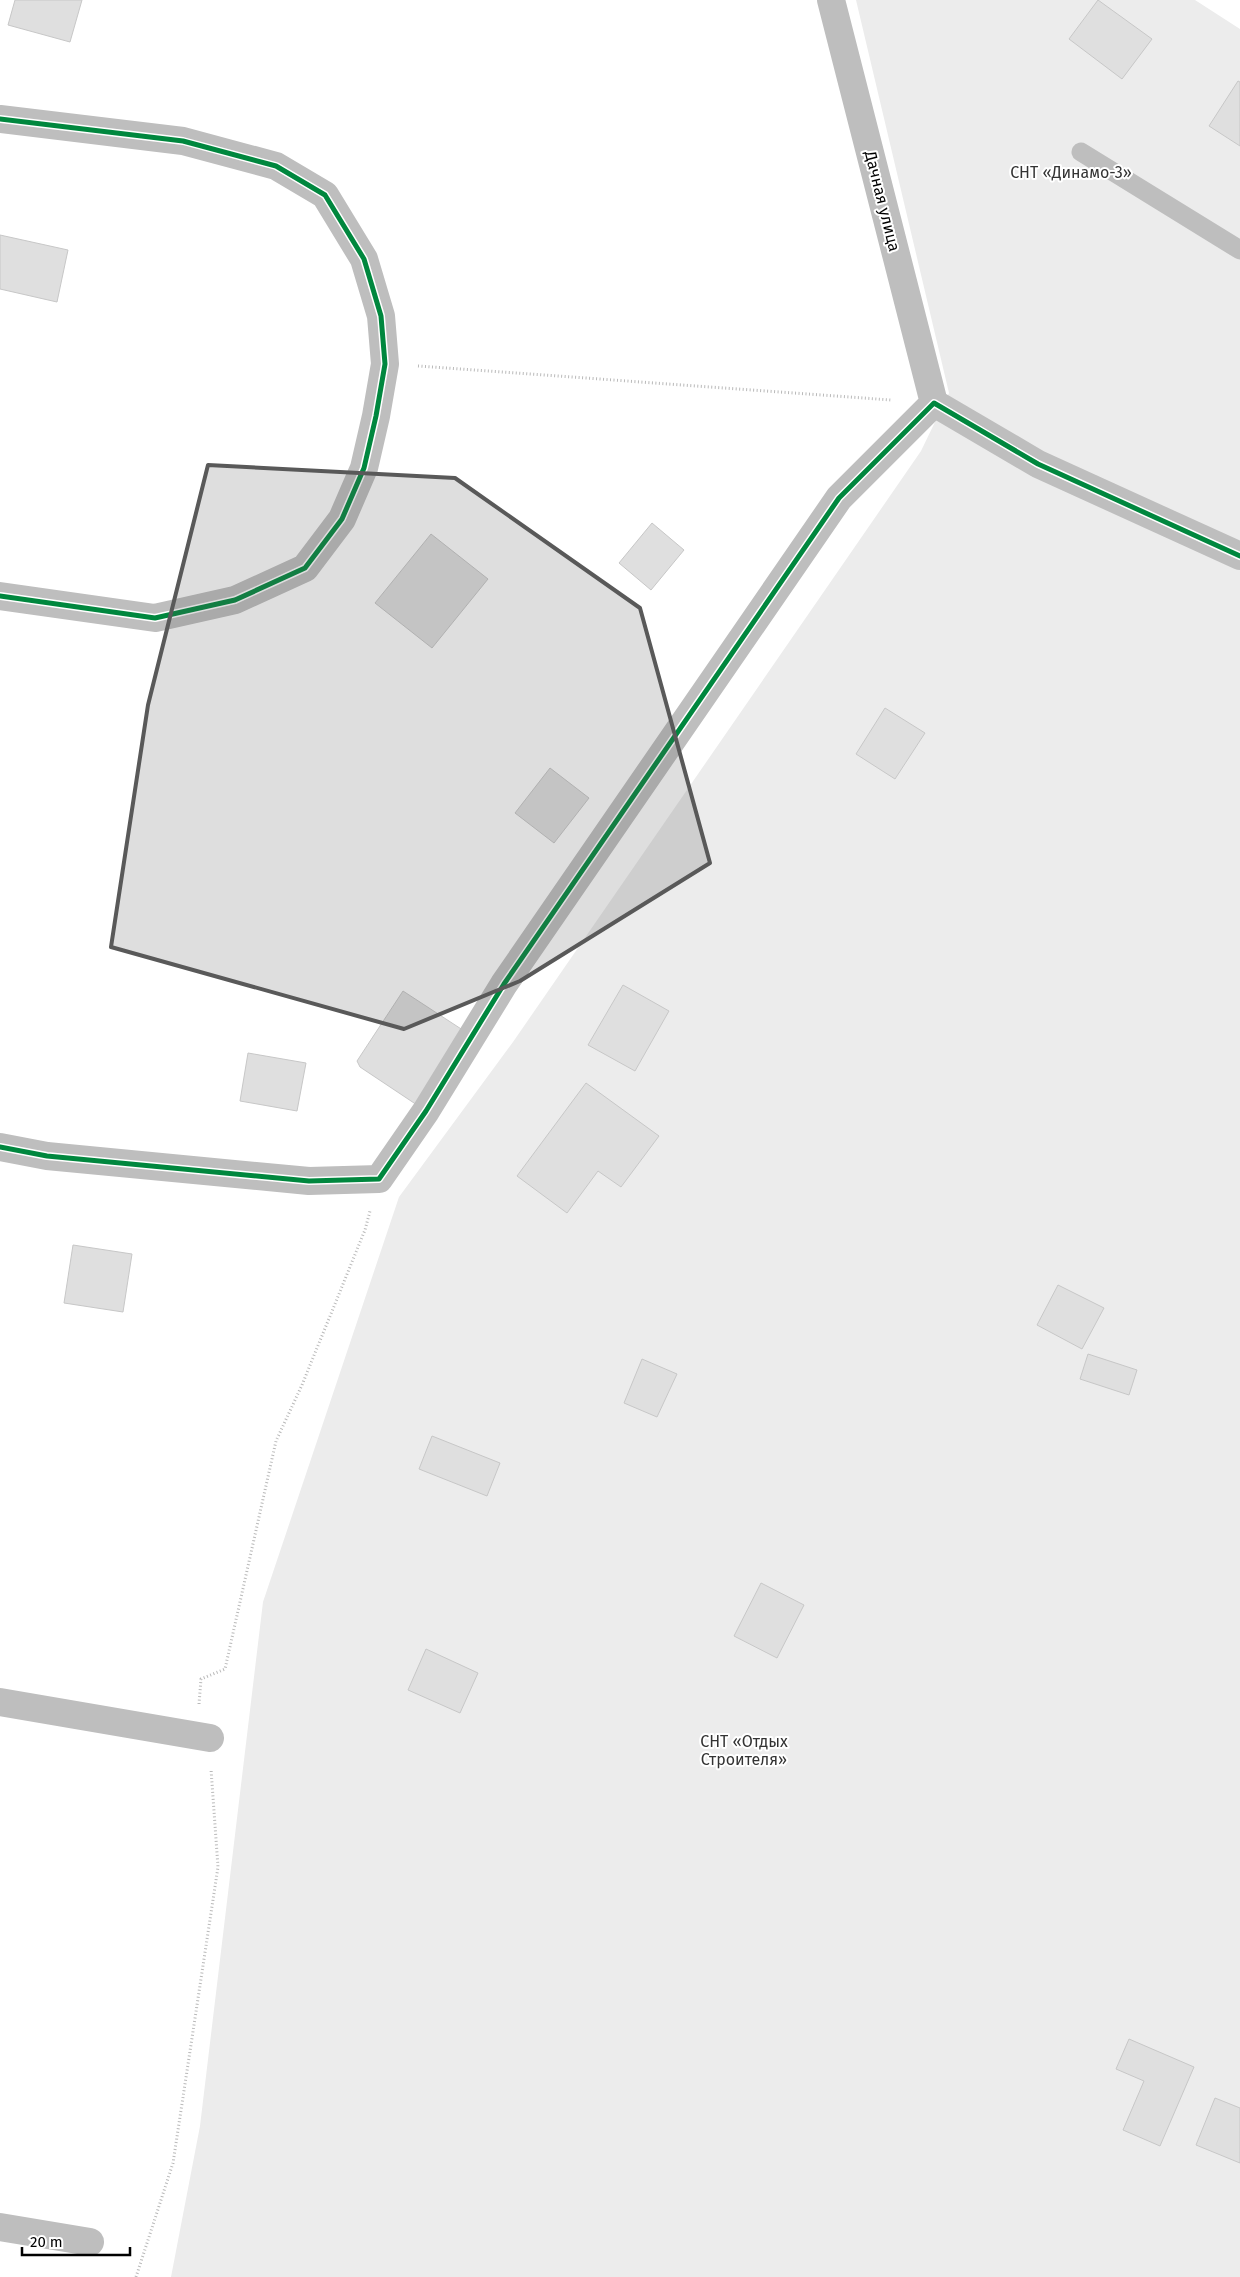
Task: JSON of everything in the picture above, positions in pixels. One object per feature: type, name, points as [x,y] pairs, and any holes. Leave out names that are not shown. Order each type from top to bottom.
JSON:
[{"type":"street","name":"Дачная улица","points":[[831,0],[934,403]]},
{"type":"street","points":[[0,119],[183,141],[276,166],[325,195],[364,259],[382,316],[385,364],[364,468],[342,518],[305,568],[235,600],[155,618],[0,596]]},
{"type":"street","points":[[0,1147],[47,1156],[308,1181],[378,1179],[426,1111],[504,984],[839,498],[934,403],[1038,464],[1240,556]]},
{"type":"street","points":[[0,1702],[210,1738]]},
{"type":"street","points":[[0,2227],[90,2242]]},
{"type":"lane","points":[[1081,152],[1240,250]]},
{"type":"path","points":[[385,364],[934,403]]},
{"type":"highlighted area","points":[[208,465],[455,478],[640,608],[710,863],[520,981],[404,1029],[111,947],[148,705]]},
{"type":"green space","name":"СНТ «Отдых Строителя»","points":[[856,0],[1195,0],[1240,29],[1240,2277],[171,2277],[200,2126],[263,1602],[399,1197],[513,1042],[921,451],[949,393]]},
{"type":"building","points":[[15,0],[82,0],[70,42],[8,25]]},
{"type":"building","points":[[1098,0],[1152,39],[1122,79],[1069,39]]},
{"type":"building","points":[[1238,81],[1240,82],[1240,146],[1209,126]]},
{"type":"building","points":[[0,235],[68,250],[57,302],[0,289]]},
{"type":"building","points":[[652,523],[684,550],[651,590],[619,563]]},
{"type":"building","points":[[431,534],[488,579],[432,648],[375,603]]},
{"type":"building","points":[[885,708],[925,733],[895,779],[856,754]]},
{"type":"building","points":[[550,768],[589,798],[554,843],[515,813]]},
{"type":"building","points":[[623,985],[669,1011],[635,1071],[588,1045]]},
{"type":"building","points":[[403,991],[475,1038],[426,1111],[360,1067],[357,1061]]},
{"type":"building","points":[[248,1053],[306,1063],[297,1111],[240,1101]]},
{"type":"building","points":[[586,1083],[659,1136],[621,1187],[598,1171],[567,1213],[517,1176]]},
{"type":"building","points":[[73,1245],[132,1254],[123,1312],[64,1303]]},
{"type":"building","points":[[1058,1285],[1104,1308],[1082,1349],[1037,1325]]},
{"type":"building","points":[[1088,1354],[1137,1370],[1129,1395],[1080,1379]]},
{"type":"building","points":[[642,1359],[677,1374],[657,1417],[624,1403]]},
{"type":"building","points":[[432,1436],[500,1463],[487,1496],[419,1469]]},
{"type":"building","points":[[761,1583],[804,1605],[777,1658],[734,1636]]},
{"type":"building","points":[[426,1649],[478,1673],[460,1713],[408,1690]]},
{"type":"building","points":[[1129,2039],[1194,2067],[1160,2146],[1123,2130],[1144,2081],[1116,2069]]},
{"type":"building","points":[[1215,2098],[1240,2108],[1240,2163],[1196,2145]]},
{"type":"cycle path","points":[[0,119],[183,141],[276,166],[325,195],[364,259],[381,316],[385,364],[364,468],[342,519],[305,568],[235,600],[155,618],[0,596]]},
{"type":"cycle path","points":[[0,1147],[47,1156],[309,1181],[379,1179],[426,1111],[504,984],[839,498],[934,403],[1038,464],[1240,556]]},
{"type":"park label","name":"СНТ «Динамо-3»","points":[[1071,172]]}]
